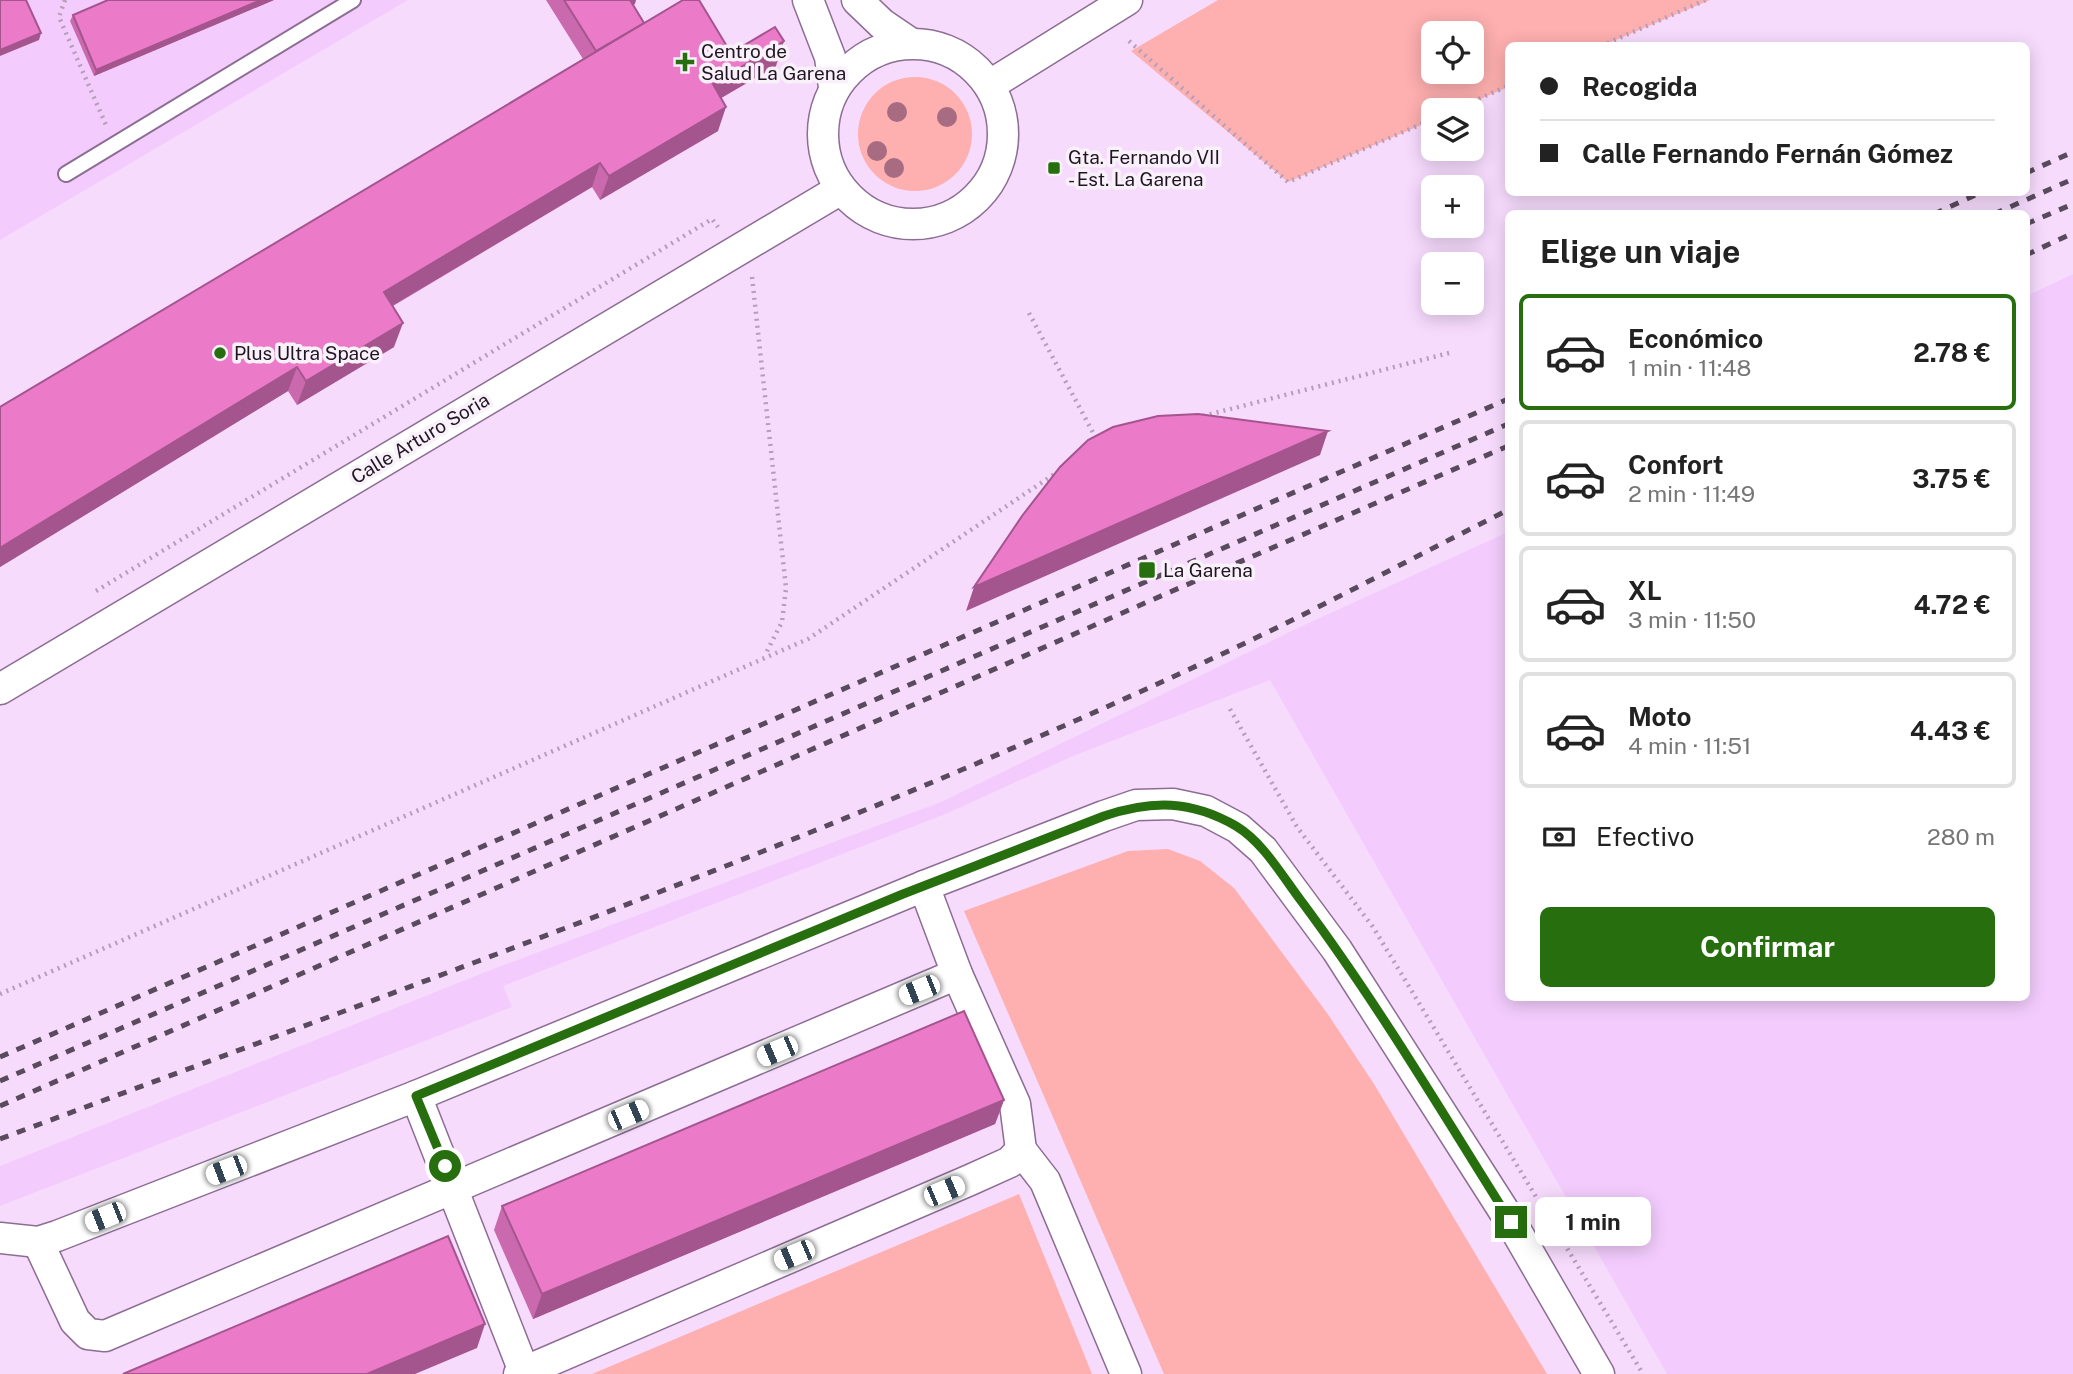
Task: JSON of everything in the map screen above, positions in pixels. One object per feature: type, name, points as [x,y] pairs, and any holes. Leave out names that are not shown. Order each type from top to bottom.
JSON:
[{"type":"street","points":[[808,0],[830,57],[835,87]]},
{"type":"street","points":[[857,0],[882,24],[910,43]]},
{"type":"street","points":[[990,85],[1126,0]]},
{"type":"street","points":[[910,43],[948,50],[972,64],[990,85],[1001,108],[1004,132],[1001,158],[991,181],[975,201],[954,215],[930,223],[905,224],[880,219],[858,206],[841,189],[826,161],[822,131],[826,108],[835,87],[867,55],[886,47],[910,43]]},
{"type":"street","name":"Calle Arturo Soria","points":[[0,688],[841,189]]},
{"type":"street","points":[[0,1238],[38,1241],[416,1096],[924,886],[1136,805],[1173,804],[1206,811],[1238,828],[1263,850],[1337,950],[1511,1222],[1599,1374]]},
{"type":"street","points":[[924,886],[957,974],[1015,1104],[1021,1150],[1045,1181],[1126,1374]]},
{"type":"street","points":[[38,1241],[75,1321],[88,1334],[105,1336],[957,974]]},
{"type":"street","points":[[416,1096],[455,1189],[476,1254],[523,1373],[970,1180],[1010,1162],[1021,1150]]},
{"type":"lane","points":[[66,174],[353,0]]},
{"type":"path","points":[[65,0],[59,17],[108,129],[118,143]]},
{"type":"path","points":[[1610,42],[1706,0]]},
{"type":"path","points":[[1129,41],[1288,182],[1421,124]]},
{"type":"path","points":[[1480,98],[1505,87]]},
{"type":"path","points":[[95,592],[712,219],[752,278],[786,588],[782,622],[765,656]]},
{"type":"path","points":[[1029,313],[1099,443],[1089,450]]},
{"type":"path","points":[[1191,419],[1453,352]]},
{"type":"path","points":[[0,994],[808,639],[1057,472]]},
{"type":"path","points":[[1230,709],[1297,827],[1380,939],[1643,1374]]},
{"type":"shaded area","points":[[0,0],[408,0],[0,240]]},
{"type":"shaded area","points":[[1218,0],[1710,0],[1611,42],[1505,42],[1505,88],[1483,98],[1421,98],[1421,125],[1288,182],[1131,51]]},
{"type":"shaded area","points":[[915,77],[937,81],[956,93],[968,112],[972,134],[968,156],[956,175],[937,187],[915,191],[893,187],[874,175],[862,156],[858,134],[862,112],[874,93],[893,81]]},
{"type":"shaded area","points":[[2073,274],[2073,1374],[1667,1374],[1270,680],[1073,756],[948,813],[503,986],[512,1007],[0,1206],[0,1166],[493,969],[941,802],[1300,627],[1505,533],[1505,1001],[2030,1001],[2030,295]]},
{"type":"shaded area","points":[[1168,849],[1200,861],[1234,888],[1327,1013],[1374,1084],[1547,1374],[1164,1374],[964,911],[1128,851]]},
{"type":"shaded area","points":[[1019,1194],[1092,1374],[592,1374]]},
{"type":"building","points":[[0,0],[26,0],[41,33],[0,50]]},
{"type":"building","points":[[108,0],[261,0],[96,70],[73,15]]},
{"type":"building","points":[[564,0],[630,0],[644,23],[596,51]]},
{"type":"building","points":[[683,0],[699,0],[731,53],[775,27],[784,41],[713,84],[726,107],[609,176],[600,163],[384,292],[403,323],[306,381],[297,367],[0,548],[0,407]]},
{"type":"building","name":"La Garena","points":[[1198,414],[1328,431],[974,587],[1022,516],[1060,467],[1088,440],[1113,427],[1158,416]]},
{"type":"building","points":[[964,1011],[1004,1100],[542,1294],[502,1206]]},
{"type":"building","points":[[448,1236],[485,1324],[367,1374],[123,1374]]},
{"type":"railway","points":[[2030,171],[2073,152]]},
{"type":"railway","points":[[2003,210],[2073,179]]},
{"type":"railway","points":[[1943,210],[1973,196]]},
{"type":"railway","points":[[2030,222],[2073,204]]},
{"type":"railway","points":[[2030,253],[2073,233]]},
{"type":"railway","points":[[0,1057],[1505,400]]},
{"type":"railway","points":[[0,1081],[1505,425]]},
{"type":"railway","points":[[0,1106],[1505,447]]},
{"type":"railway","points":[[0,1139],[608,912],[910,792],[1245,643],[1505,512]]},
{"type":"place","name":"Centro de Salud La Garena","points":[[685,62]]},
{"type":"place","name":"Gta. Fernando VII - Est. La Garena","points":[[1054,168]]},
{"type":"place","name":"Plus Ultra Space","points":[[220,353]]},
{"type":"place","name":"La Garena","points":[[1147,570]]},
{"type":"route","points":[[445,1166],[416,1096],[903,894],[1104,816],[1136,805],[1173,804],[1206,811],[1238,828],[1263,850],[1337,950],[1511,1222]]}]
